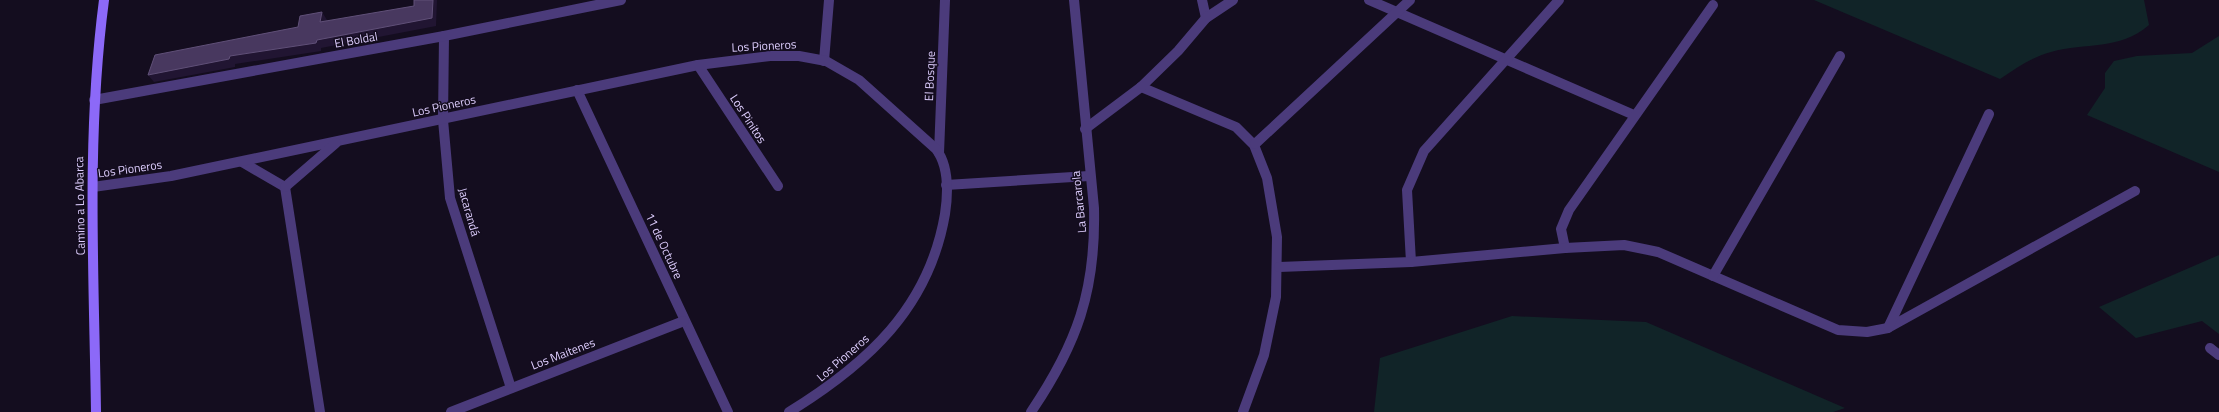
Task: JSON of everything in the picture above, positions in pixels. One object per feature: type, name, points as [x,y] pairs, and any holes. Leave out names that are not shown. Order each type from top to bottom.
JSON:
[{"type":"main road","name":"Camino a Lo Abarca","points":[[96,412],[92,187],[94,100],[104,0]]},
{"type":"street","name":"El Boldal","points":[[94,100],[444,36],[621,0]]},
{"type":"street","points":[[824,61],[830,0]]},
{"type":"street","name":"El Bosque","points":[[939,153],[945,0]]},
{"type":"street","name":"La Barcarola","points":[[1031,412],[1060,366],[1074,337],[1086,301],[1096,252],[1096,226],[1089,176],[1074,0]]},
{"type":"street","points":[[1202,0],[1206,18]]},
{"type":"street","points":[[1085,129],[1141,87],[1178,51],[1206,18],[1232,0]]},
{"type":"street","points":[[1369,0],[1634,115]]},
{"type":"street","points":[[1255,144],[1410,0]]},
{"type":"street","points":[[1411,262],[1408,190],[1424,151],[1559,0]]},
{"type":"street","points":[[1565,248],[1560,234],[1563,221],[1634,115],[1712,6]]},
{"type":"street","name":"Jacarandá","points":[[444,36],[443,120],[450,198],[511,388]]},
{"type":"street","name":"Los Pioneros","points":[[92,187],[171,176],[242,162],[698,65],[784,56],[824,61],[836,65],[858,77],[939,153],[946,185],[945,217],[936,256],[923,283],[905,312],[884,338],[843,377],[819,396],[789,412]]},
{"type":"street","points":[[1713,276],[1840,56]]},
{"type":"street","name":"Los Pinitos","points":[[698,65],[778,186]]},
{"type":"street","points":[[1141,87],[1239,129],[1255,144],[1265,172],[1275,215],[1279,268],[1272,328],[1264,360],[1243,412]]},
{"type":"street","name":"11 de Octubre","points":[[577,90],[684,321],[728,412]]},
{"type":"street","points":[[1888,328],[1989,114]]},
{"type":"street","name":"Los Pioneros","points":[[285,187],[337,142]]},
{"type":"street","points":[[242,162],[285,187],[320,412]]},
{"type":"street","points":[[946,185],[1089,176]]},
{"type":"street","points":[[1279,268],[1411,262],[1565,248],[1636,246],[1658,252],[1838,330],[1867,332],[1888,328],[2135,191]]},
{"type":"street","name":"Los Maitenes","points":[[451,412],[684,321]]},
{"type":"street","points":[[2210,348],[2219,355]]},
{"type":"green space","points":[[1814,0],[2144,0],[2149,25],[2126,39],[2043,54],[2000,79]]},
{"type":"green space","points":[[2219,36],[2219,172],[2087,115],[2105,88],[2105,73],[2114,61],[2137,56],[2192,53]]},
{"type":"green space","points":[[2219,255],[2219,334],[2202,321],[2136,338],[2099,307]]},
{"type":"green space","points":[[1512,316],[1646,322],[1845,408],[1833,412],[1374,412],[1380,358]]},
{"type":"building","points":[[414,0],[433,0],[432,18],[317,40],[316,43],[230,56],[229,59],[148,75],[155,55],[298,27],[300,16],[322,12],[320,22],[414,6]]}]
